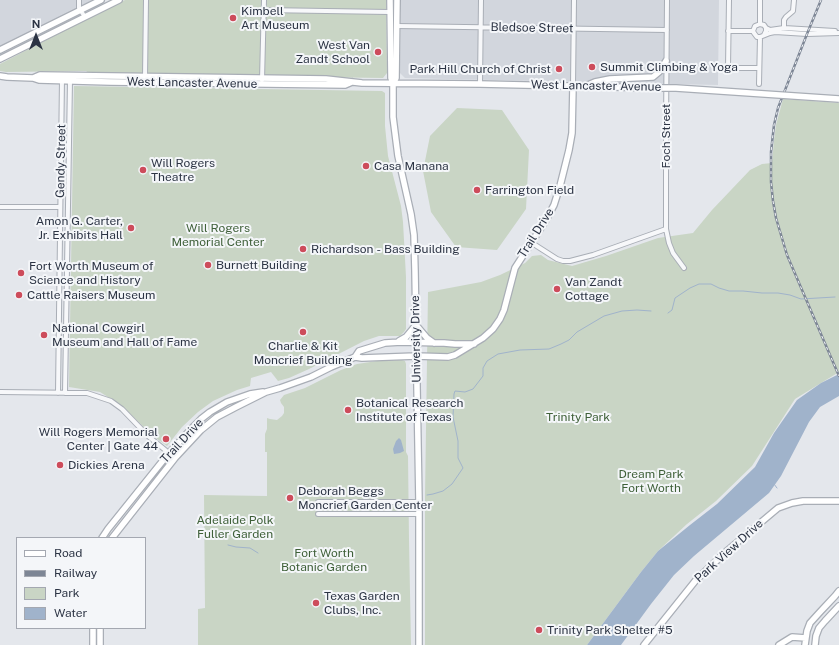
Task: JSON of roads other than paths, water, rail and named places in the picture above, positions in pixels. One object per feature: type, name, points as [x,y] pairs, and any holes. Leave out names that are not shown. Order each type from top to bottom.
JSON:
[{"type":"main road","points":[[0,50],[101,0]]},
{"type":"main road","points":[[0,59],[119,0]]},
{"type":"main road","name":"University Drive","points":[[390,0],[391,78],[393,83],[394,130],[414,235],[419,502],[419,645]]},
{"type":"main road","name":"University Drive","points":[[393,83],[396,78],[397,0]]},
{"type":"main road","points":[[389,12],[397,26]]},
{"type":"main road","points":[[586,86],[610,78],[653,77],[659,72],[666,61]]},
{"type":"main road","name":"West Lancaster Avenue","points":[[2,77],[33,78],[39,80],[70,78],[262,81],[326,80],[393,83],[676,88],[839,99]]},
{"type":"main road","name":"Trail Drive","points":[[113,537],[176,458],[201,430],[217,417],[236,407],[355,357],[448,357],[455,355],[474,344],[493,329],[504,310],[515,268],[532,243],[554,205],[569,150],[572,133],[573,86]]},
{"type":"main road","points":[[396,342],[406,337],[416,325],[427,338],[434,343]]},
{"type":"main road","name":"Trail Drive","points":[[355,357],[359,351],[385,343],[474,344]]},
{"type":"main road","name":"Trail Drive","points":[[103,537],[169,453],[194,426],[210,412],[236,398],[261,392],[267,395]]},
{"type":"main road","name":"Park View Drive","points":[[644,645],[696,580],[728,550],[778,508],[803,501],[839,501]]},
{"type":"main road","points":[[805,645],[810,623],[839,591]]},
{"type":"main road","points":[[815,645],[819,628],[839,606]]},
{"type":"main road","points":[[93,629],[93,645]]},
{"type":"main road","points":[[100,629],[100,645]]},
{"type":"main road","points":[[779,645],[792,637],[806,638]]},
{"type":"street","points":[[78,0],[79,8],[85,17]]},
{"type":"street","points":[[145,79],[146,0]]},
{"type":"street","points":[[262,81],[264,0]]},
{"type":"street","points":[[480,84],[481,0]]},
{"type":"street","points":[[573,86],[574,0]]},
{"type":"street","name":"Foch Street","points":[[667,0],[666,229],[673,253],[684,268]]},
{"type":"street","points":[[729,0],[728,68],[759,68]]},
{"type":"street","points":[[760,0],[760,24]]},
{"type":"street","points":[[784,28],[784,20],[786,16],[793,11],[794,0]]},
{"type":"street","points":[[263,10],[389,12]]},
{"type":"street","points":[[753,31],[755,26],[760,24]]},
{"type":"street","points":[[760,24],[764,25],[770,30],[784,28],[839,32]]},
{"type":"street","name":"Bledsoe Street","points":[[397,26],[667,30]]},
{"type":"street","points":[[759,84],[762,36],[766,31],[766,28]]},
{"type":"street","points":[[728,31],[753,31]]},
{"type":"street","points":[[753,31],[755,35],[762,36],[775,32],[807,34],[839,32]]},
{"type":"street","name":"Gendy Street","points":[[58,393],[62,78]]},
{"type":"street","name":"Gendy Street","points":[[65,393],[70,78]]},
{"type":"street","points":[[61,163],[68,163]]},
{"type":"street","points":[[0,207],[60,207]]},
{"type":"street","points":[[532,243],[557,259],[570,261],[593,255],[666,229]]},
{"type":"street","points":[[60,246],[67,246]]},
{"type":"street","points":[[0,392],[87,393],[111,401],[122,409],[148,436],[176,458]]},
{"type":"street","points":[[318,502],[419,502]]},
{"type":"street","points":[[318,514],[419,514]]},
{"type":"water","points":[[839,374],[839,396],[820,407],[809,422],[781,476],[769,493],[694,556],[674,575],[621,645],[587,645],[658,551],[717,504],[755,467],[774,433],[797,400],[821,383]]},
{"type":"water","points":[[399,438],[404,451],[394,454],[393,449]]},
{"type":"waterway","points":[[668,313],[672,310],[675,298],[699,284],[711,284],[729,291],[778,293],[801,299],[835,297]]},
{"type":"waterway","points":[[427,495],[443,491],[452,484],[463,468],[458,458],[458,441],[453,417],[454,394],[455,391],[465,392],[473,389],[483,376],[483,368],[487,361],[498,354],[520,350],[549,349],[569,340],[577,332],[604,316],[622,311],[651,311]]},
{"type":"waterway","points":[[774,484],[777,488]]},
{"type":"waterway","points":[[228,545],[250,548],[258,553]]},
{"type":"railway","points":[[821,0],[778,108],[774,125],[771,152],[771,182],[776,218],[787,255],[839,376]]},
{"type":"place","name":"Kimbell Art Museum","points":[[233,18]]},
{"type":"place","name":"West Van Zandt School","points":[[378,52]]},
{"type":"place","name":"Summit Climbing & Yoga","points":[[592,67]]},
{"type":"place","name":"Park Hill Church of Christ","points":[[559,69]]},
{"type":"place","name":"Casa Manana","points":[[366,166]]},
{"type":"place","name":"Will Rogers Theatre","points":[[143,170]]},
{"type":"place","name":"Farrington Field","points":[[477,190]]},
{"type":"place","name":"Amon G. Carter, Jr. Exhibits Hall","points":[[131,228]]},
{"type":"place","name":"Richardson - Bass Building","points":[[303,249]]},
{"type":"place","name":"Burnett Building","points":[[208,265]]},
{"type":"place","name":"Fort Worth Museum of Science and History","points":[[21,273]]},
{"type":"place","name":"Van Zandt Cottage","points":[[557,289]]},
{"type":"place","name":"Cattle Raisers Museum","points":[[19,295]]},
{"type":"place","name":"Charlie & Kit Moncrief Building","points":[[303,332]]},
{"type":"place","name":"National Cowgirl Museum and Hall of Fame","points":[[44,335]]},
{"type":"place","name":"Botanical Research Institute of Texas","points":[[348,410]]},
{"type":"place","name":"Will Rogers Memorial Center | Gate 44","points":[[166,439]]},
{"type":"place","name":"Dickies Arena","points":[[60,465]]},
{"type":"place","name":"Deborah Beggs Moncrief Garden Center","points":[[290,498]]},
{"type":"place","name":"Texas Garden Clubs, Inc.","points":[[316,603]]},
{"type":"place","name":"Trinity Park Shelter #5","points":[[539,630]]},
{"type":"park label","name":"Will Rogers Memorial Center","points":[[218,235]]},
{"type":"park label","name":"Trinity Park","points":[[578,417]]},
{"type":"park label","name":"Dream Park Fort Worth","points":[[651,481]]},
{"type":"park label","name":"Adelaide Polk Fuller Garden","points":[[235,527]]},
{"type":"park label","name":"Fort Worth Botanic Garden","points":[[324,560]]}]
